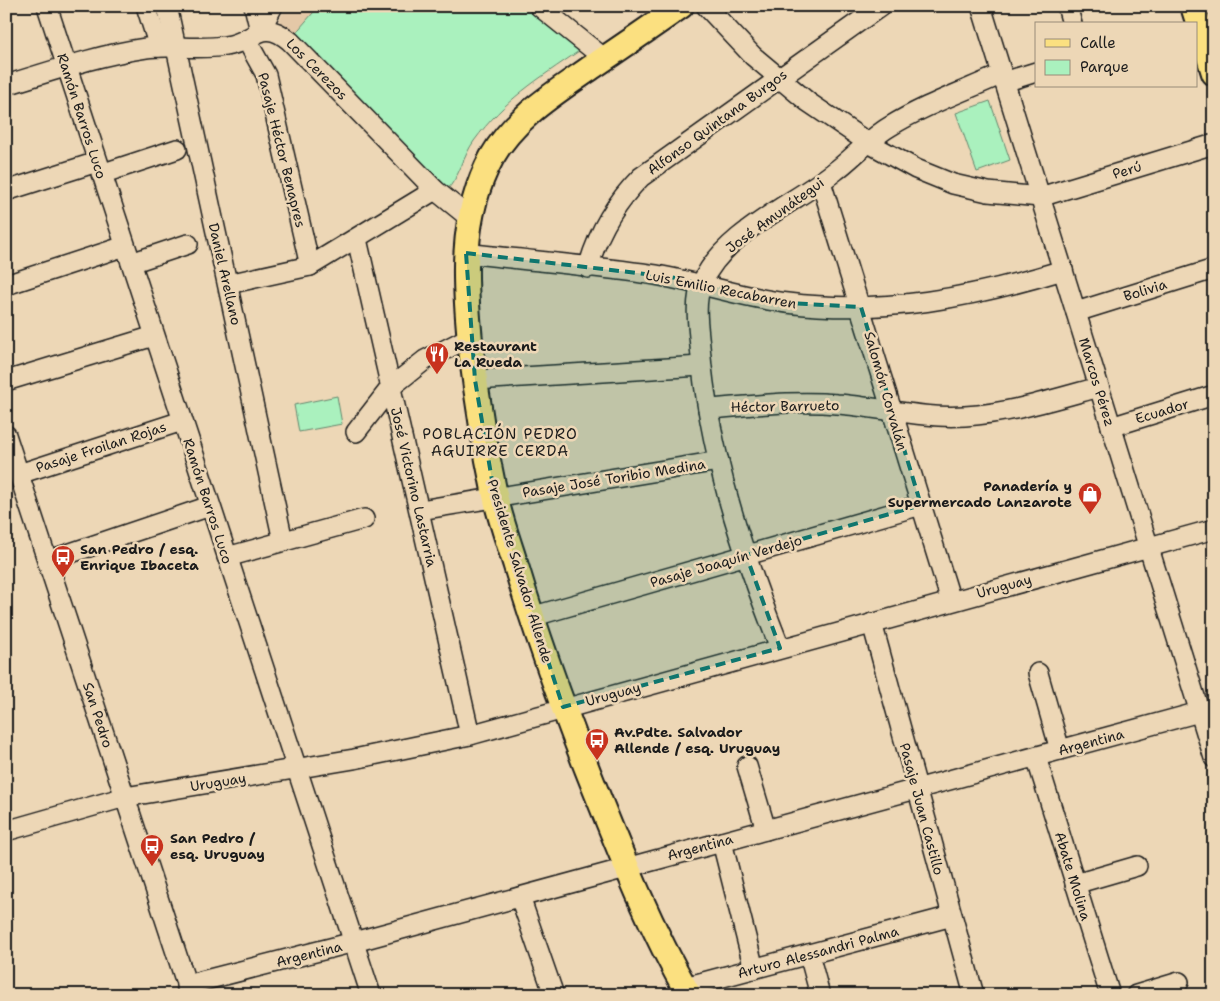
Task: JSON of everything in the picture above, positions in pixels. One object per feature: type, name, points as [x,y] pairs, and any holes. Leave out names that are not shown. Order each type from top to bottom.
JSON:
[{"type":"main road","name":"Presidente Salvador Allende","points":[[681,6],[547,99],[511,131],[486,171],[470,219],[466,252],[466,290],[475,380],[495,498],[531,617],[563,708],[626,868],[687,991]]},
{"type":"main road","points":[[1200,18],[1214,73]]},
{"type":"street","name":"Ramón Barros Luco","points":[[46,6],[371,995]]},
{"type":"street","points":[[146,6],[167,47]]},
{"type":"street","name":"Daniel Arellano","points":[[167,6],[167,47],[228,284],[283,541]]},
{"type":"street","name":"Pasaje Héctor Benapres","points":[[254,6],[253,35],[266,75],[310,266]]},
{"type":"street","points":[[6,85],[122,52],[167,47],[225,47],[253,35],[273,6]]},
{"type":"street","points":[[539,6],[605,59]]},
{"type":"street","points":[[706,6],[753,56],[778,78],[808,102],[867,142],[916,169],[953,184],[988,192],[1040,197]]},
{"type":"street","name":"Alfonso Quintana Burgos","points":[[588,268],[607,220],[622,198],[641,177],[881,6]]},
{"type":"street","name":"Marcos Pérez","points":[[981,6],[1149,547],[1207,711],[1214,758]]},
{"type":"street","points":[[1066,6],[1071,22]]},
{"type":"street","name":"Los Cerezos","points":[[253,35],[276,31],[290,41],[435,190],[470,219]]},
{"type":"street","name":"José Amunátegui","points":[[780,648],[746,555],[719,461],[701,366],[698,302],[702,284],[711,266],[729,247],[752,228],[821,182],[867,142],[888,128],[913,114],[1003,78],[1035,72]]},
{"type":"street","name":"Perú","points":[[1040,197],[1214,144]]},
{"type":"street","points":[[6,192],[178,149]]},
{"type":"street","name":"Salomón Corvalán","points":[[821,182],[862,307],[891,411],[951,601]]},
{"type":"street","points":[[228,284],[310,266],[435,190]]},
{"type":"street","name":"José Victorino Lastarria","points":[[357,239],[470,735]]},
{"type":"street","points":[[6,285],[128,255],[188,244]]},
{"type":"street","name":"Luis Emilio Recabarren","points":[[466,252],[642,273],[787,303],[862,307],[908,305],[955,299],[1006,287],[1063,270]]},
{"type":"street","name":"Bolivia","points":[[1076,312],[1214,269]]},
{"type":"street","points":[[6,382],[154,336]]},
{"type":"street","points":[[356,432],[391,387],[425,360],[470,337]]},
{"type":"street","points":[[475,380],[701,366]]},
{"type":"street","name":"Héctor Barrueto","points":[[708,409],[811,403],[864,406],[928,416],[983,414],[1021,407],[1099,387]]},
{"type":"street","name":"Ecuador","points":[[1111,426],[1214,395]]},
{"type":"street","name":"Pasaje Froilan Rojas","points":[[19,474],[182,421]]},
{"type":"street","name":"San Pedro","points":[[6,435],[188,990]]},
{"type":"street","name":"Pasaje José Toribio Medina","points":[[420,510],[719,461]]},
{"type":"street","name":"Pasaje Joaquín Verdejo","points":[[531,617],[920,505]]},
{"type":"street","points":[[47,561],[210,506]]},
{"type":"street","points":[[227,557],[364,519]]},
{"type":"street","name":"Uruguay","points":[[6,831],[125,797],[296,769],[470,735],[1214,529]]},
{"type":"street","name":"Pasaje Juan Castillo","points":[[872,623],[974,995]]},
{"type":"street","points":[[1038,673],[1060,750]]},
{"type":"street","name":"Argentina","points":[[188,990],[354,942],[1207,711]]},
{"type":"street","name":"Abate Molina","points":[[1036,757],[1110,995]]},
{"type":"street","points":[[748,766],[766,830]]},
{"type":"street","points":[[722,842],[754,969]]},
{"type":"street","points":[[1075,884],[1137,866]]},
{"type":"street","points":[[520,897],[554,995]]},
{"type":"street","name":"Arturo Alessandri Palma","points":[[687,991],[754,969],[952,916]]},
{"type":"street","points":[[809,954],[820,995]]},
{"type":"street","points":[[1136,995],[1179,982]]},
{"type":"highlighted area","points":[[466,253],[671,277],[787,303],[861,307],[921,505],[746,555],[780,648],[563,707],[495,498],[475,380]]},
{"type":"shaded area","points":[[286,6],[319,6],[293,36],[279,22]]},
{"type":"green space","points":[[319,6],[523,6],[579,51],[522,91],[497,114],[474,141],[455,179],[446,191],[293,36]]},
{"type":"green space","points":[[990,101],[1010,160],[977,172],[956,113]]},
{"type":"green space","points":[[337,396],[342,424],[299,432],[294,405]]},
{"type":"place","name":"Restaurant La Rueda","points":[[437,375]]},
{"type":"place","name":"Panadería y Supermercado Lanzarote","points":[[1090,515]]},
{"type":"place","name":"San Pedro / esq. Enrique Ibaceta","points":[[63,578]]},
{"type":"place","name":"Av.Pdte. Salvador Allende / esq. Uruguay","points":[[597,761]]},
{"type":"place","name":"San Pedro / esq. Uruguay","points":[[152,867]]},
{"type":"district","name":"POBLACIÓN PEDRO AGUIRRE CERDA","points":[[500,442]]}]
